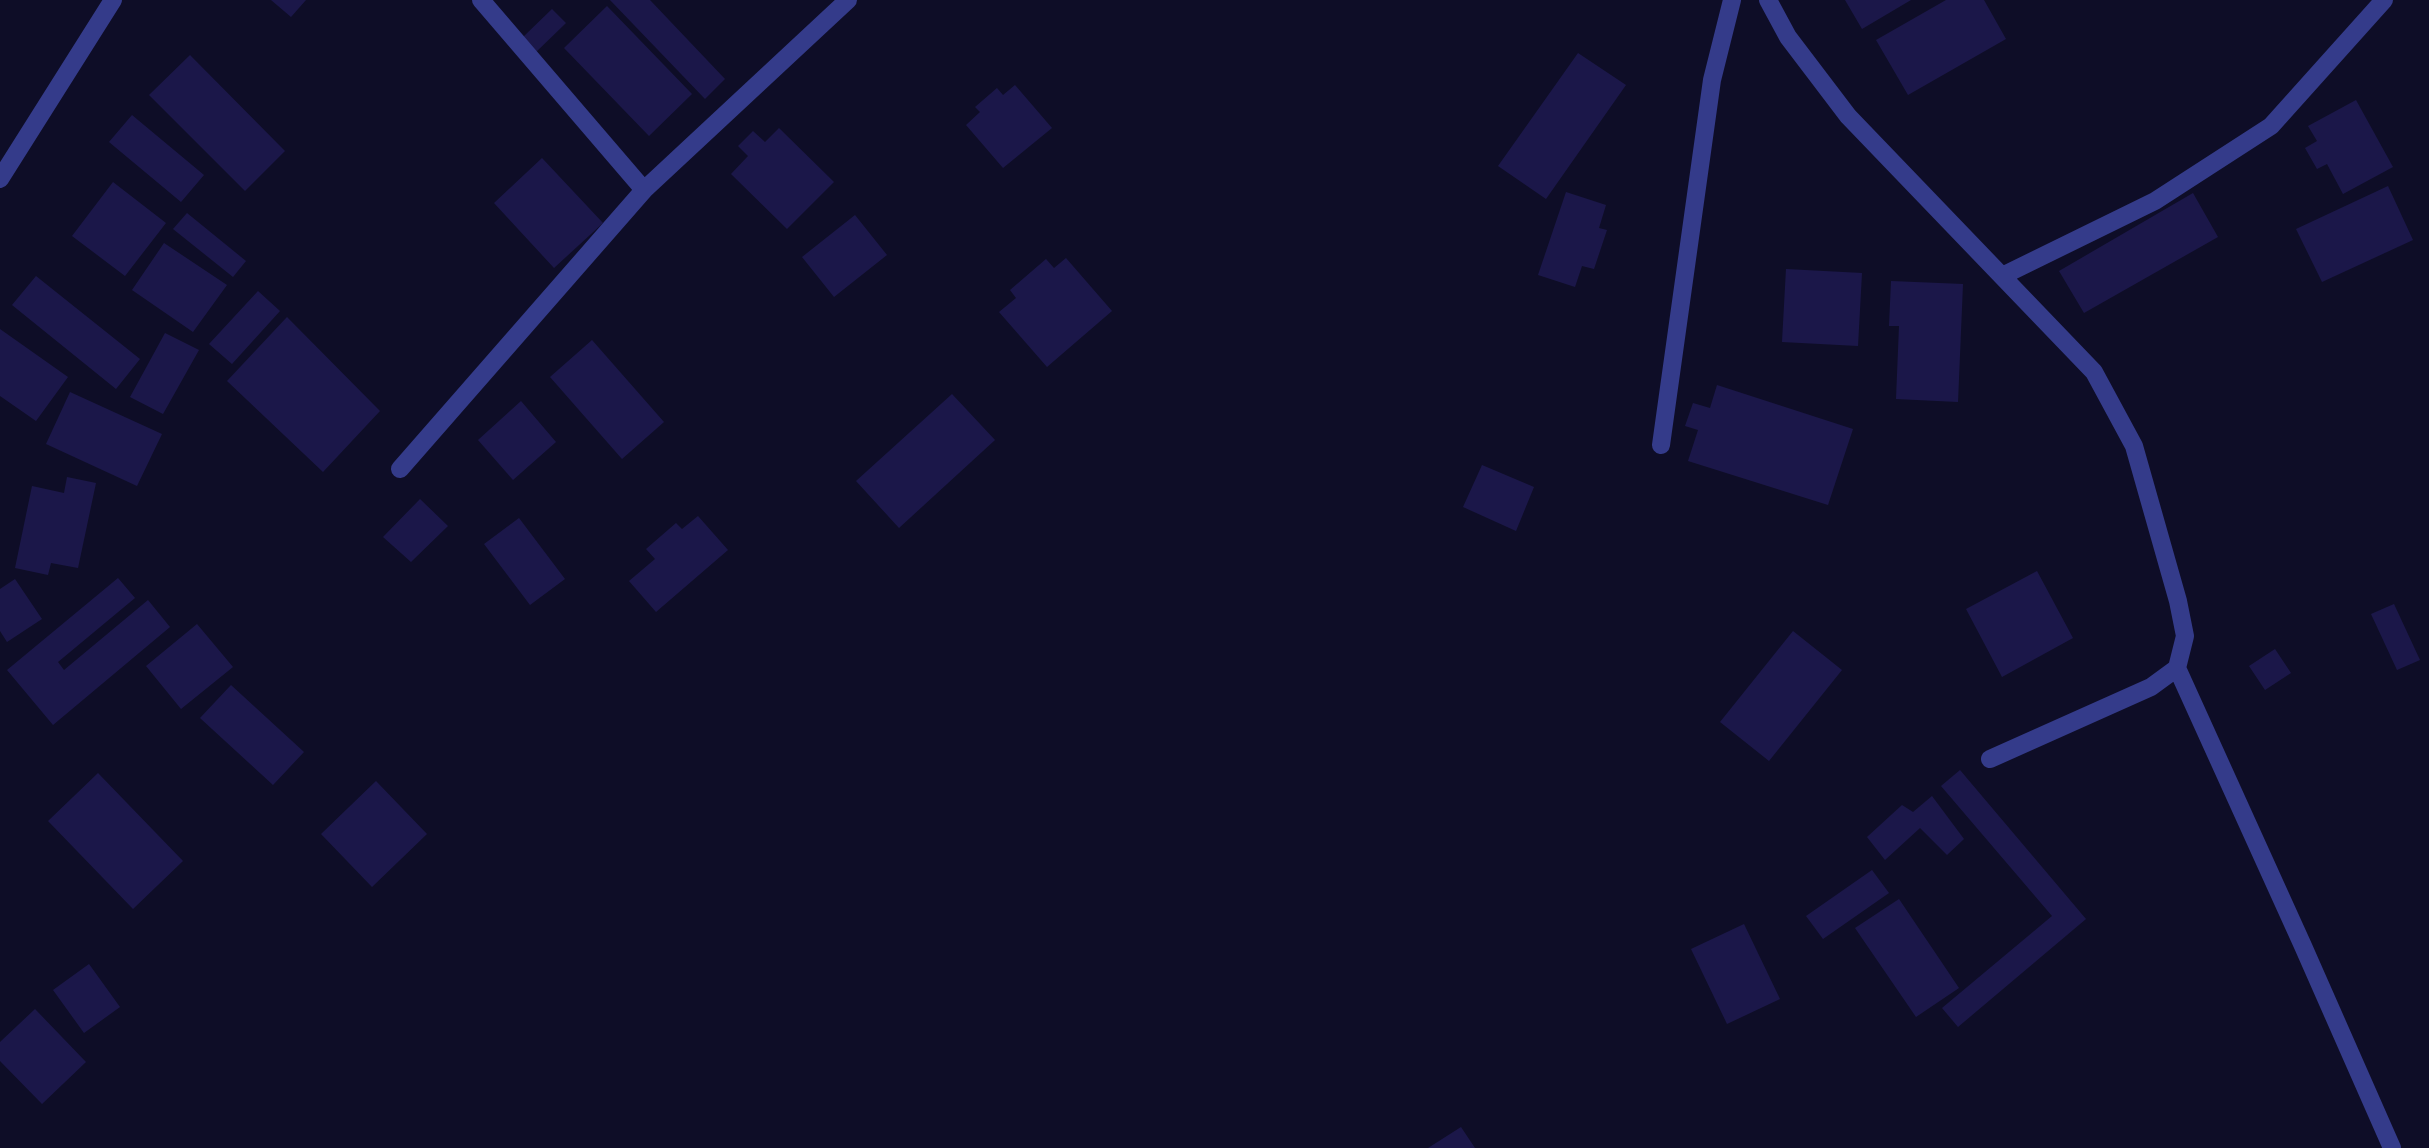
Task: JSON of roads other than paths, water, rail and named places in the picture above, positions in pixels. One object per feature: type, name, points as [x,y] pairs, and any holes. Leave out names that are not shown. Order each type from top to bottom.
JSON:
[{"type":"street","points":[[0,178],[113,0]]},
{"type":"street","points":[[481,0],[644,190]]},
{"type":"street","points":[[400,470],[644,190],[848,0]]},
{"type":"street","points":[[1661,445],[1712,80],[1732,0]]},
{"type":"street","points":[[1768,0],[1788,37],[1848,116],[2094,372],[2134,446],[2178,601],[2185,636],[2176,668],[2151,687],[1990,759]]},
{"type":"street","points":[[2002,276],[2155,201],[2271,126],[2384,0]]},
{"type":"street","points":[[2176,668],[2392,1148]]}]
